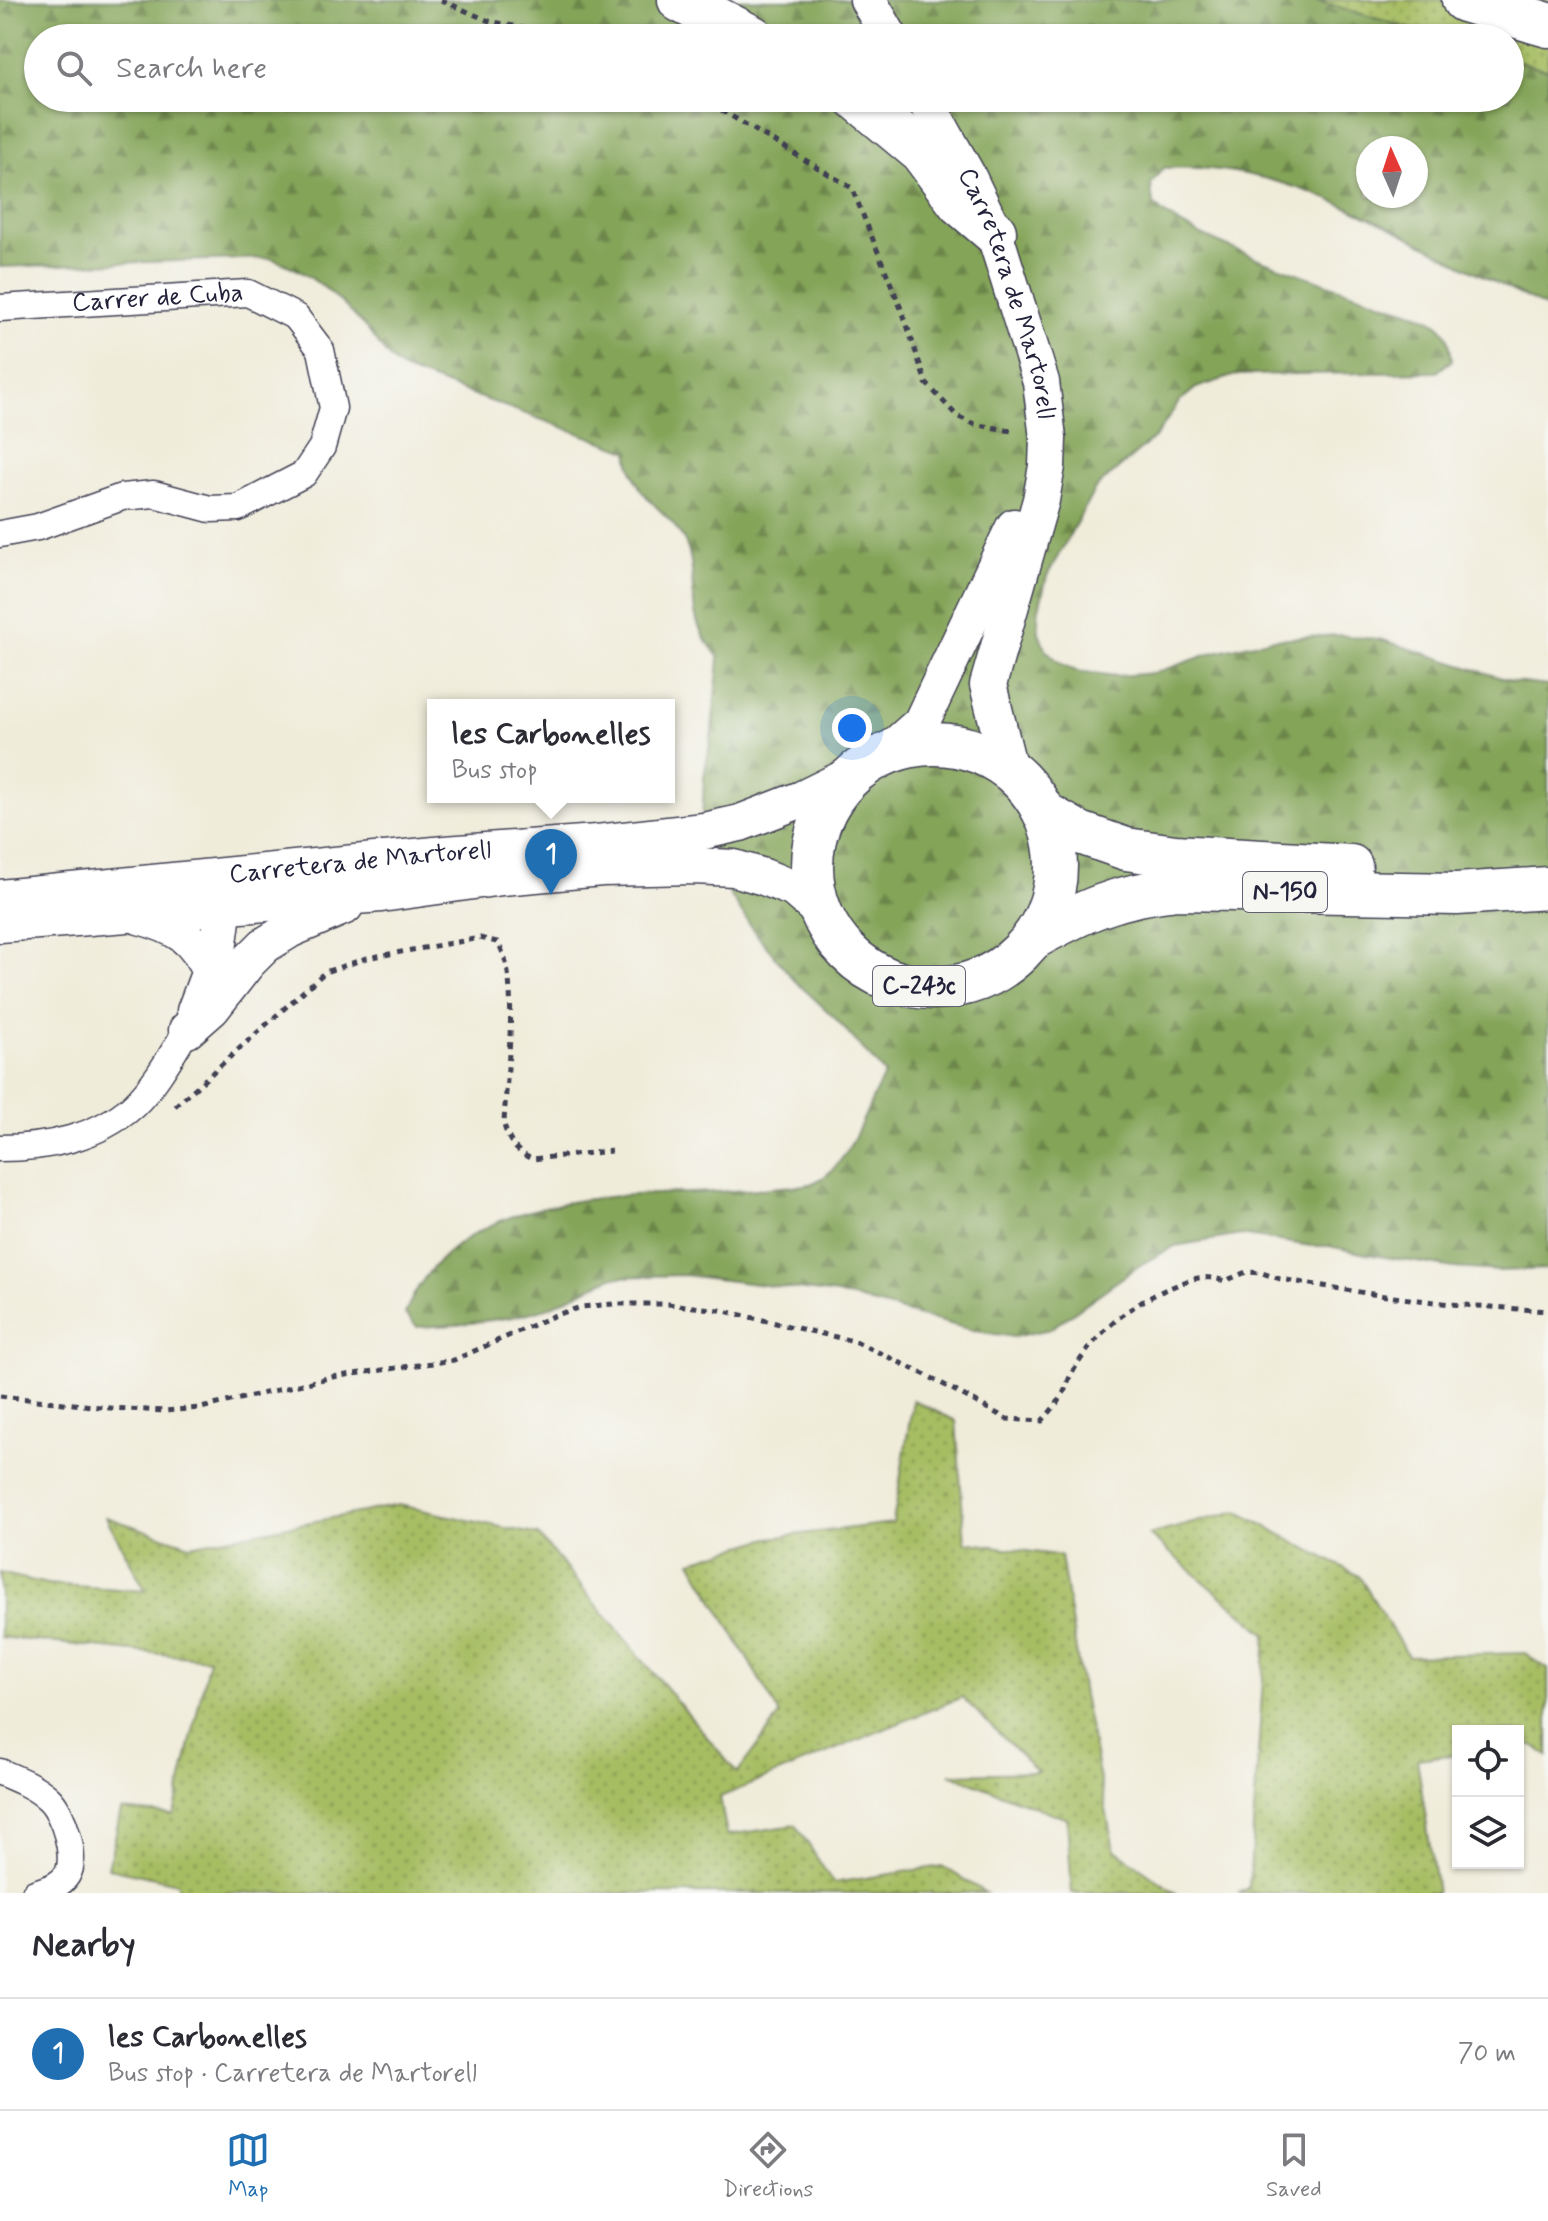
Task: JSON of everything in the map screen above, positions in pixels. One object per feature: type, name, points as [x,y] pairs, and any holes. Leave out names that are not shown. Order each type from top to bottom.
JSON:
[{"type":"highway","points":[[680,0],[726,24]]},
{"type":"highway","points":[[1464,0],[1548,25]]},
{"type":"highway","points":[[874,112],[922,152],[960,203],[994,232]]},
{"type":"main road","points":[[868,0],[882,24]]},
{"type":"main road","name":"Carretera de Martorell","points":[[932,112],[994,232],[1041,382],[1048,438],[1041,500],[988,685],[1009,769]]},
{"type":"main road","name":"Carretera de Martorell","points":[[0,898],[597,843],[704,831],[740,823],[802,799],[871,763],[921,723],[1011,530],[1041,500]]},
{"type":"main road","name":"C-243c","points":[[943,744],[985,754],[1009,769],[1026,785],[1045,813],[1053,836],[1057,872],[1049,907],[1032,939],[1011,960],[985,976],[957,986],[912,986],[883,976],[857,961],[837,939],[822,913],[812,872],[817,831],[836,793],[871,763],[915,745],[943,744]]},
{"type":"main road","name":"N-150","points":[[1045,813],[1080,833],[1126,849],[1175,856],[1363,867],[1450,868],[1548,861]]},
{"type":"main road","name":"Carretera de Martorell","points":[[0,924],[381,894],[502,877],[602,868],[694,866],[734,868],[764,877],[794,889],[822,913]]},
{"type":"main road","points":[[187,1030],[218,950],[224,905],[239,891],[257,881],[301,868]]},
{"type":"main road","name":"N-150","points":[[1032,939],[1098,904],[1147,892],[1176,889],[1457,894],[1548,888]]},
{"type":"main road","points":[[187,1030],[212,1008],[265,945],[333,909],[381,894]]},
{"type":"main road","points":[[130,913],[179,930],[193,941],[211,973]]},
{"type":"street","name":"Carrer de Cuba","points":[[0,308],[248,293],[296,317],[321,350],[333,408],[322,447],[304,474],[238,508],[210,509],[154,494],[122,497],[38,527],[0,534]]},
{"type":"street","points":[[0,1148],[28,1148],[72,1138],[105,1126],[148,1090],[187,1030]]},
{"type":"street","points":[[0,1772],[38,1790],[61,1815],[71,1859],[69,1873],[58,1884],[35,1893]]},
{"type":"path","points":[[441,0],[503,24]]},
{"type":"path","points":[[724,112],[852,188],[898,301],[926,383],[957,416],[974,424],[1048,438]]},
{"type":"path","points":[[132,1106],[143,1118],[151,1120],[163,1116],[325,972],[367,958],[480,938],[497,942],[508,961],[510,1006],[504,1125],[514,1148],[532,1159],[611,1151]]},
{"type":"path","points":[[0,1396],[110,1408],[164,1411],[201,1408],[332,1377],[454,1360],[553,1316],[581,1307],[668,1304],[720,1310],[857,1342],[1007,1419],[1042,1421],[1061,1397],[1090,1347],[1107,1327],[1162,1291],[1207,1275],[1225,1281],[1246,1272],[1262,1273],[1280,1279],[1378,1295],[1548,1311]]},
{"type":"green space","points":[[0,0],[1315,0],[1395,24],[24,24],[24,112],[1524,112],[1524,63],[1548,70],[1548,308],[1363,214],[1315,194],[1266,179],[1216,169],[1163,168],[1151,184],[1154,203],[1167,216],[1224,245],[1428,318],[1446,333],[1452,360],[1437,372],[1236,375],[1196,388],[1179,402],[1156,436],[1095,489],[1047,576],[1038,613],[1039,632],[1046,650],[1060,663],[1076,671],[1117,676],[1155,673],[1215,652],[1272,639],[1339,635],[1383,640],[1514,682],[1548,686],[1548,1269],[1499,1271],[1454,1268],[1329,1246],[1241,1235],[1175,1246],[1143,1263],[1050,1329],[1014,1337],[976,1331],[837,1294],[684,1275],[612,1277],[547,1308],[513,1317],[417,1327],[405,1314],[425,1277],[453,1248],[487,1227],[525,1212],[608,1197],[747,1190],[799,1186],[817,1181],[829,1173],[848,1148],[885,1074],[835,1018],[794,980],[753,930],[701,850],[704,777],[719,658],[697,621],[689,551],[677,529],[637,482],[628,451],[402,369],[334,295],[284,263],[270,258],[0,267]]},
{"type":"green space","points":[[1315,0],[1548,0],[1548,70],[1524,63],[1524,24],[1395,24]]},
{"type":"green space","points":[[913,1400],[956,1421],[965,1542],[1061,1556],[1083,1695],[1114,1849],[1176,1893],[1072,1893],[1067,1819],[950,1774],[1038,1772],[962,1697],[720,1797],[727,1835],[796,1825],[833,1883],[942,1866],[986,1893],[178,1893],[178,1883],[108,1868],[121,1810],[174,1815],[209,1659],[0,1637],[0,1573],[47,1584],[146,1591],[106,1517],[190,1545],[399,1505],[538,1535],[737,1773],[780,1715],[691,1561],[769,1538],[893,1523]]},
{"type":"green space","points":[[1237,1511],[1359,1576],[1408,1656],[1525,1653],[1548,1669],[1548,1756],[1534,1745],[1524,1746],[1524,1725],[1452,1725],[1452,1755],[1417,1759],[1437,1893],[1238,1893],[1249,1888],[1266,1634],[1149,1535]]},
{"type":"place","name":"les Carbonelles","points":[[551,895]]}]
